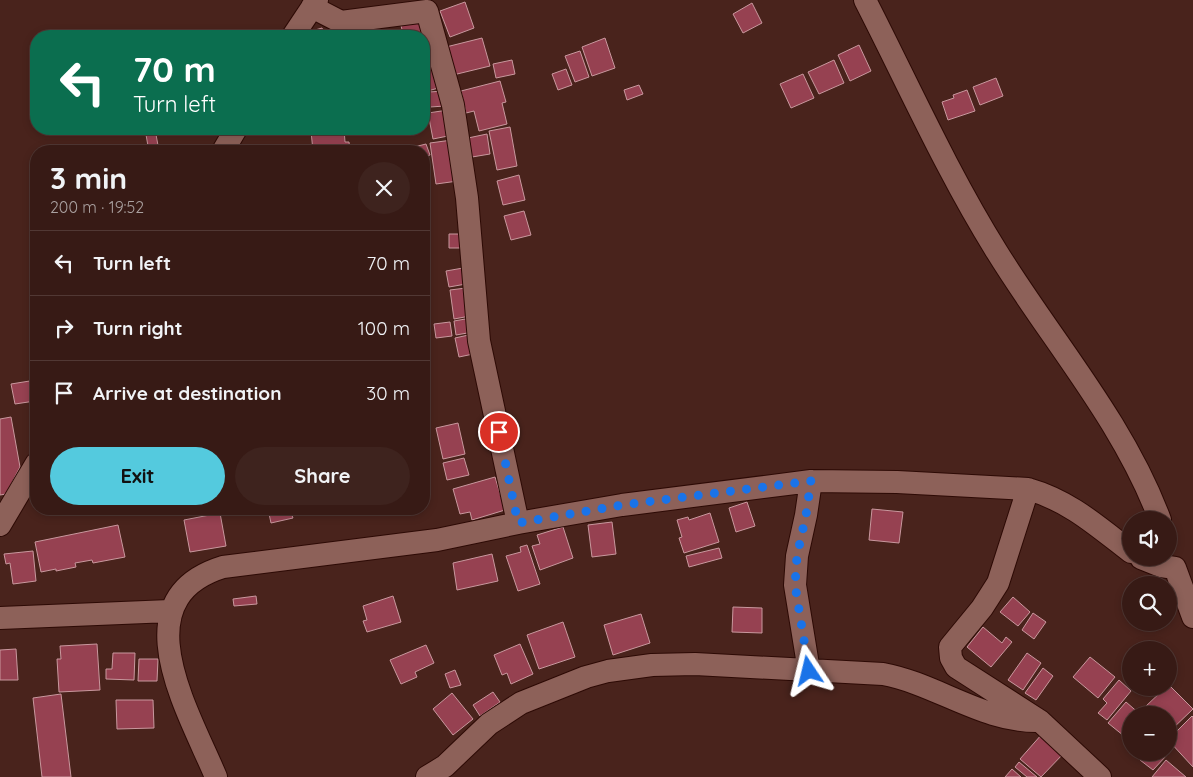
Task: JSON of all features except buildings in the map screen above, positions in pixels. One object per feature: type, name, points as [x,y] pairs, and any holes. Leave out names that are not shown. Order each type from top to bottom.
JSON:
[{"type":"street","points":[[865,0],[971,208],[1022,290],[1114,425],[1133,459],[1156,511]]},
{"type":"street","points":[[297,30],[315,4],[341,22],[427,11],[453,105],[467,198],[479,341],[518,523]]},
{"type":"street","points":[[0,525],[30,474]]},
{"type":"street","points":[[809,671],[795,585],[797,556],[811,481]]},
{"type":"street","points":[[216,777],[173,671],[168,648],[170,610],[178,596],[192,582],[207,572],[223,568],[437,540],[518,523],[622,505],[811,481],[897,482],[1028,489],[1065,503],[1122,545]]},
{"type":"street","points":[[1028,489],[998,582],[982,608],[950,647],[950,652],[956,667],[1040,721],[1100,777]]},
{"type":"street","points":[[1175,566],[1193,617]]},
{"type":"street","points":[[0,618],[170,610]]},
{"type":"street","points":[[427,777],[445,766],[477,734],[504,713],[538,695],[586,677],[630,668],[673,664],[870,672],[895,676],[998,716],[1018,721],[1040,721]]},
{"type":"route","points":[[499,432],[518,523],[622,505],[811,481],[797,556],[795,585],[809,671]]}]
